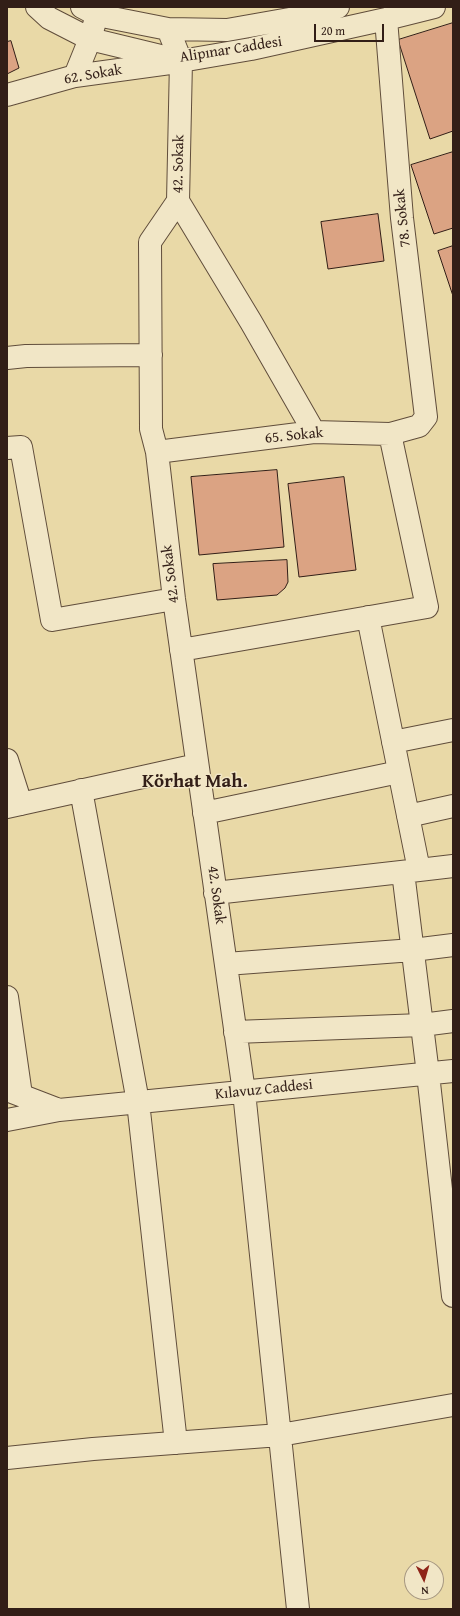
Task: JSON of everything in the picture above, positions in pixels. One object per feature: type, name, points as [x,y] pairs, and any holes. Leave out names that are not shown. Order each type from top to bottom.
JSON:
[{"type":"street","name":"Alipınar Caddesi","points":[[37,7],[49,18],[90,39],[181,61],[251,49],[434,7]]},
{"type":"street","name":"Alipınar Caddesi","points":[[92,10],[168,29],[227,30],[312,15],[338,7]]},
{"type":"street","points":[[75,76],[90,39],[92,10]]},
{"type":"street","name":"78. Sokak","points":[[386,19],[402,218],[426,417]]},
{"type":"street","points":[[168,29],[181,61]]},
{"type":"street","name":"62. Sokak","points":[[7,95],[75,76],[181,61]]},
{"type":"street","name":"42. Sokak","points":[[181,61],[178,201],[150,242],[151,429],[157,452],[174,599],[244,1092],[298,1609]]},
{"type":"street","points":[[178,201],[251,322],[314,432]]},
{"type":"street","points":[[7,358],[26,356],[151,355]]},
{"type":"street","name":"65. Sokak","points":[[157,452],[314,432],[390,434],[420,426],[426,417]]},
{"type":"street","points":[[181,650],[427,607],[390,434]]},
{"type":"street","points":[[14,448],[52,620],[174,599]]},
{"type":"street","points":[[368,617],[408,816],[411,871],[412,950],[428,1074],[453,1296]]},
{"type":"street","points":[[393,742],[453,730]]},
{"type":"street","points":[[7,760],[14,805],[197,765]]},
{"type":"street","points":[[204,813],[399,772]]},
{"type":"street","points":[[81,790],[138,1102],[176,1443]]},
{"type":"street","points":[[408,816],[453,806]]},
{"type":"street","points":[[215,893],[453,866]]},
{"type":"street","points":[[226,964],[412,950],[453,945]]},
{"type":"street","points":[[7,997],[14,1092],[67,1110]]},
{"type":"street","points":[[235,1032],[422,1025],[453,1021]]},
{"type":"street","name":"Kılavuz Caddesi","points":[[7,1120],[67,1110],[138,1102],[453,1071]]},
{"type":"street","points":[[7,1453],[7,1458],[280,1435],[453,1404]]},
{"type":"building","points":[[453,23],[453,131],[430,139],[398,40]]},
{"type":"building","points":[[11,41],[19,68],[7,74],[7,42]]},
{"type":"building","points":[[453,152],[453,228],[434,234],[411,165]]},
{"type":"building","points":[[378,214],[384,261],[328,269],[321,222]]},
{"type":"building","points":[[453,246],[453,296],[438,251]]},
{"type":"building","points":[[277,470],[284,547],[199,555],[191,477]]},
{"type":"building","points":[[344,477],[356,570],[299,577],[288,484]]},
{"type":"building","points":[[287,560],[288,582],[285,588],[277,595],[217,600],[213,564]]},
{"type":"district","name":"Körhat Mah.","points":[[195,782]]}]
